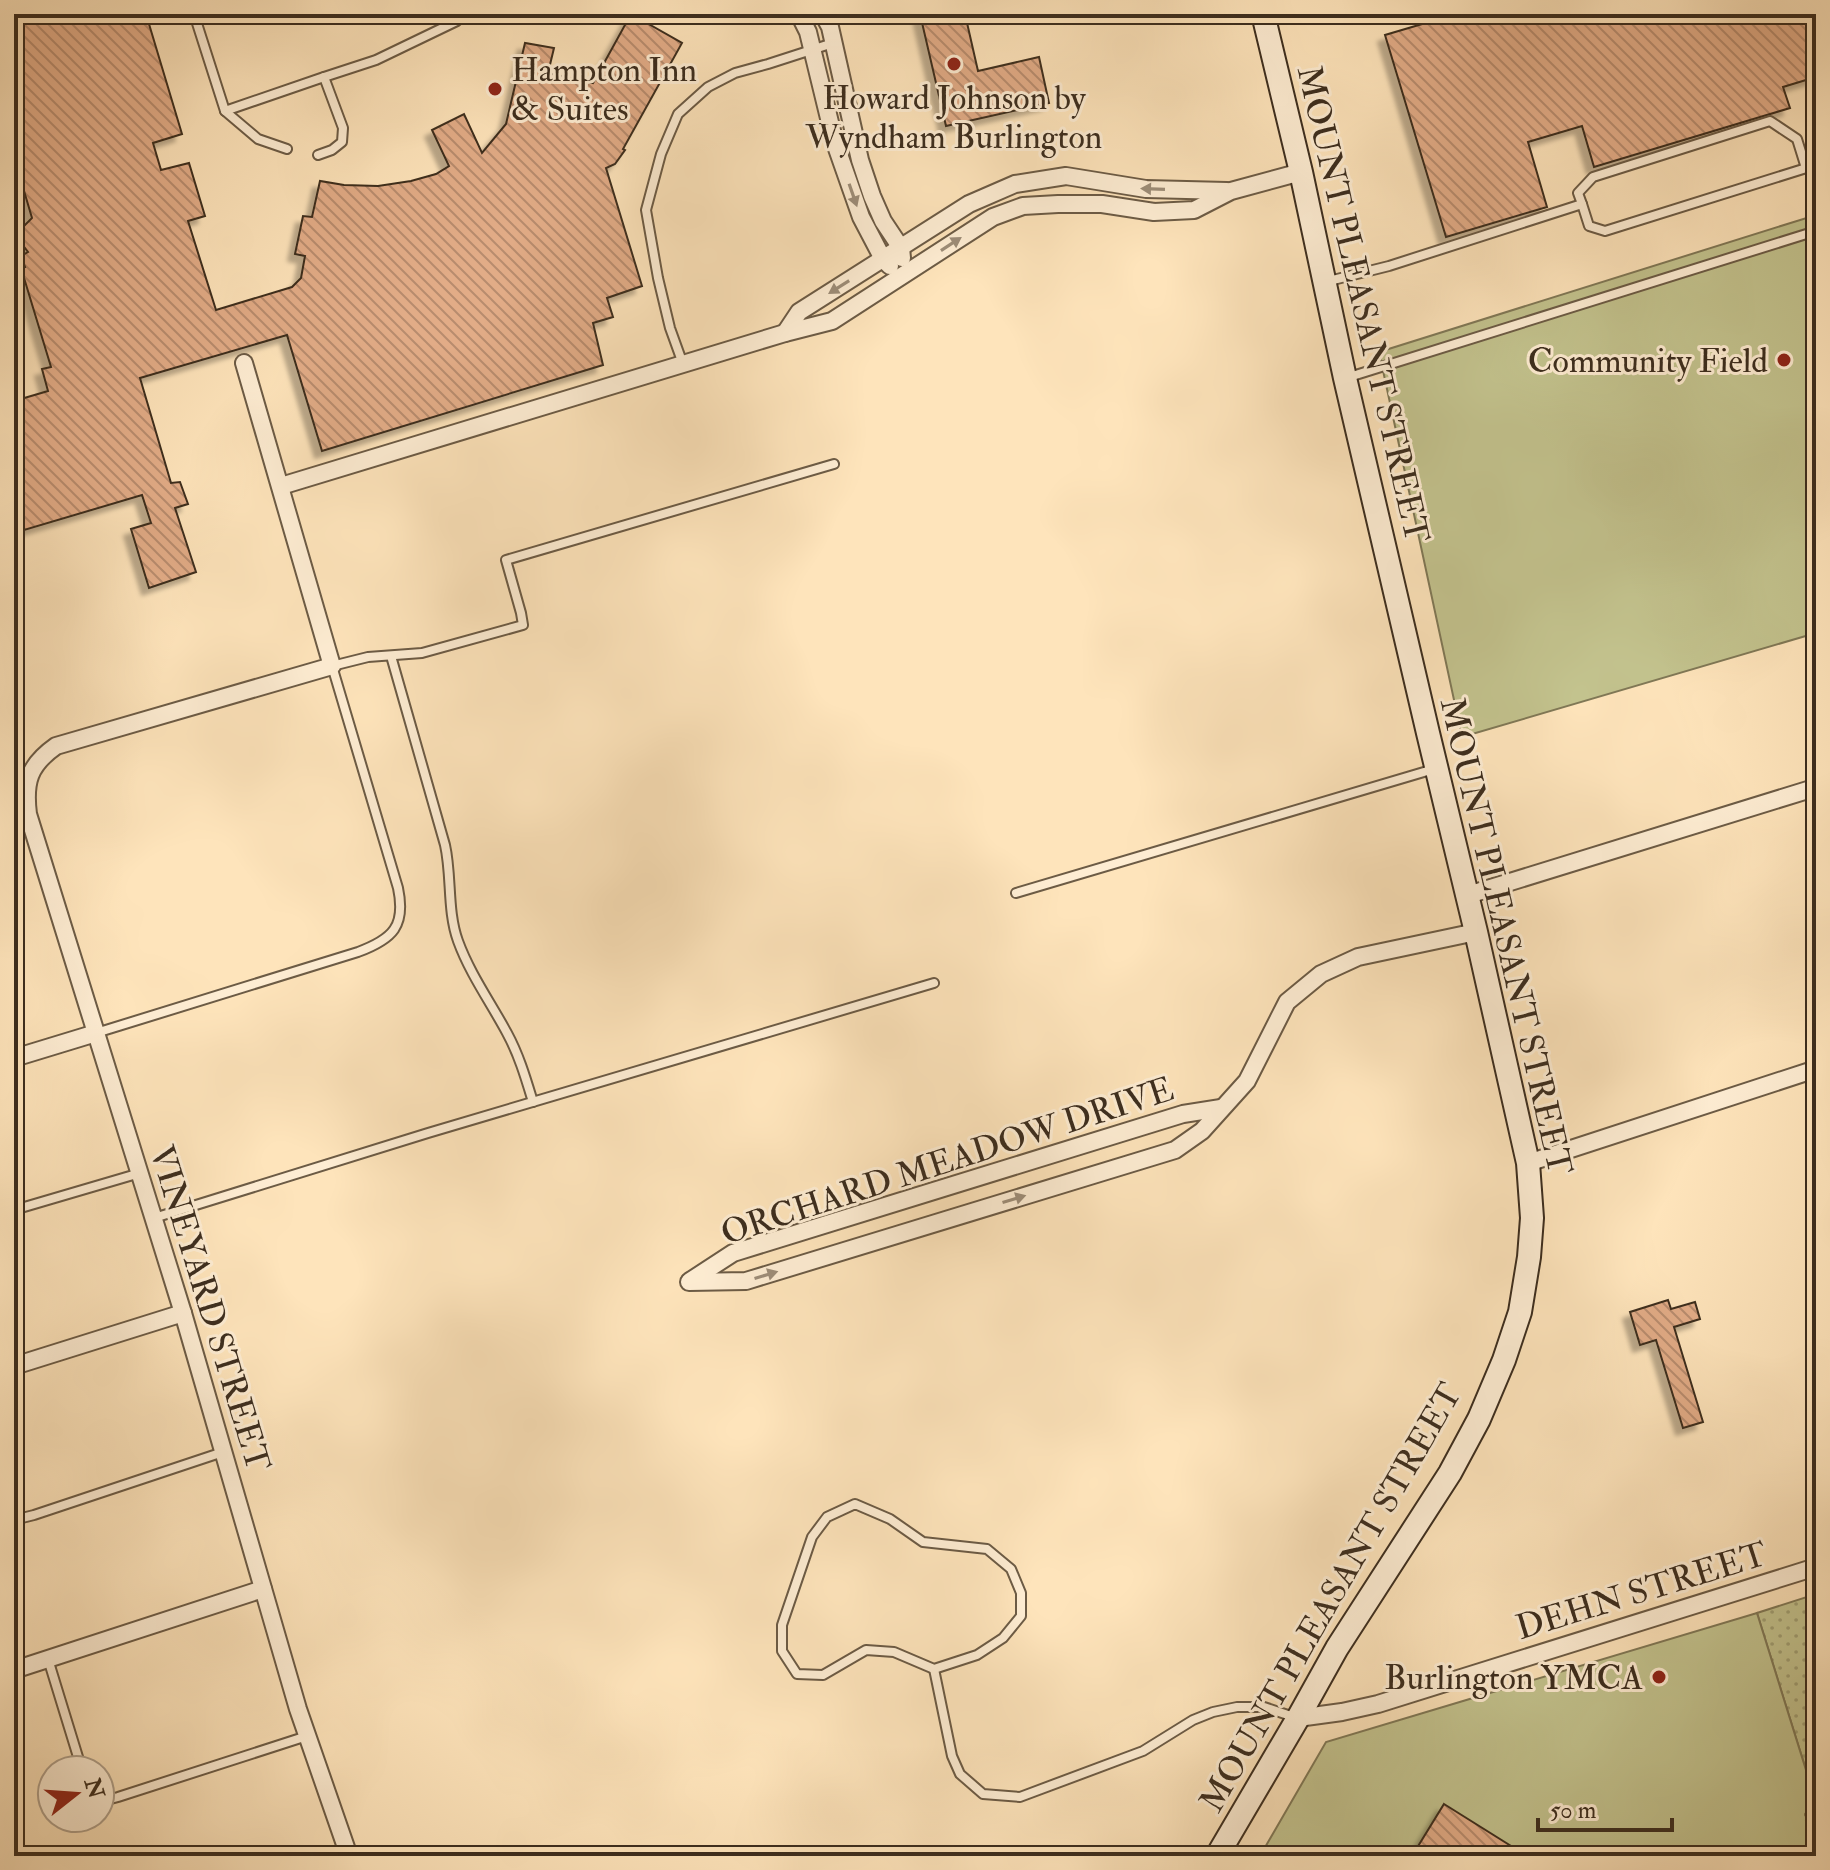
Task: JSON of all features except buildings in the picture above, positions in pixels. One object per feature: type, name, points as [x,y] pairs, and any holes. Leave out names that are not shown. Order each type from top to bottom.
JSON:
[{"type":"main road","name":"MOUNT PLEASANT STREET","points":[[1217,1856],[1337,1648],[1450,1473],[1479,1419],[1520,1312],[1532,1218],[1528,1163],[1263,14]]},
{"type":"street","points":[[799,14],[808,32],[835,143],[861,217],[883,259],[903,276]]},
{"type":"street","points":[[823,14],[830,27],[860,160],[883,221],[901,248],[903,276]]},
{"type":"street","points":[[281,486],[832,321],[993,217],[1023,206],[1102,204],[1154,212],[1194,210],[1231,191],[1301,172]]},
{"type":"street","points":[[785,333],[799,312],[969,204],[1015,184],[1066,176],[1146,189],[1231,191]]},
{"type":"street","points":[[244,363],[332,666]]},
{"type":"street","name":"VINEYARD STREET","points":[[332,666],[56,746],[37,761],[30,774],[26,801],[183,1313],[307,1736],[349,1856]]},
{"type":"street","points":[[1468,895],[1811,789],[1816,783]]},
{"type":"street","name":"ORCHARD MEADOW DRIVE","points":[[1221,1108],[1183,1114],[733,1253],[689,1282],[746,1281],[1175,1150],[1202,1131],[1247,1081],[1287,1002],[1321,974],[1358,957],[1476,932]]},
{"type":"street","points":[[14,1058],[96,1033]]},
{"type":"street","points":[[1528,1163],[1816,1069]]},
{"type":"street","points":[[14,1366],[183,1313]]},
{"type":"street","name":"DEHN STREET","points":[[1298,1718],[1378,1704],[1816,1567]]},
{"type":"street","points":[[14,1670],[263,1589]]},
{"type":"lane","points":[[194,14],[225,111],[258,139],[287,149]]},
{"type":"lane","points":[[225,111],[376,60],[457,21],[460,14]]},
{"type":"lane","points":[[683,364],[670,328],[646,210],[661,154],[678,114],[708,87],[735,73],[833,43]]},
{"type":"lane","points":[[318,155],[342,142],[344,134],[324,77]]},
{"type":"lane","points":[[1806,168],[1797,139],[1770,121],[1593,177],[1578,193],[1589,226],[1605,231],[1816,165]]},
{"type":"lane","points":[[1324,282],[1389,266],[1582,204]]},
{"type":"lane","points":[[1345,378],[1816,231]]},
{"type":"lane","points":[[96,1033],[358,952],[377,944],[393,932],[401,915],[398,888],[332,666],[368,657],[422,653],[523,625],[506,560],[834,464]]},
{"type":"lane","points":[[391,656],[445,845],[457,938],[508,1034],[533,1102]]},
{"type":"lane","points":[[1016,893],[1437,768]]},
{"type":"lane","points":[[153,1218],[934,983]]},
{"type":"lane","points":[[14,1210],[140,1173]]},
{"type":"lane","points":[[14,1517],[34,1515],[223,1452]]},
{"type":"lane","points":[[855,1504],[890,1519],[923,1542],[987,1549],[1011,1569],[1021,1593],[1021,1616],[1003,1638],[977,1655],[934,1669],[894,1652],[866,1650],[823,1675],[797,1674],[782,1651],[782,1625],[812,1537],[827,1517],[855,1504]]},
{"type":"lane","points":[[48,1659],[77,1754]]},
{"type":"lane","points":[[934,1669],[952,1756],[960,1774],[983,1794],[1020,1797],[1143,1751],[1193,1720],[1213,1712],[1237,1707],[1264,1707],[1298,1718]]},
{"type":"lane","points":[[116,1798],[307,1736]]},
{"type":"path","points":[[1809,1856],[1806,1814],[1816,1794]]},
{"type":"green space","name":"Community Field","points":[[1816,215],[1816,633],[1462,737],[1379,352]]},
{"type":"green space","points":[[1816,1594],[1816,1802],[1757,1613]]},
{"type":"green space","name":"Burlington YMCA","points":[[1757,1613],[1816,1802],[1816,1856],[1260,1856],[1326,1742]]},
{"type":"place","name":"Howard Johnson by Wyndham Burlington","points":[[954,64]]},
{"type":"place","name":"Hampton Inn & Suites","points":[[495,89]]},
{"type":"place","name":"Community Field","points":[[1784,360]]},
{"type":"place","name":"Burlington YMCA","points":[[1659,1677]]}]
